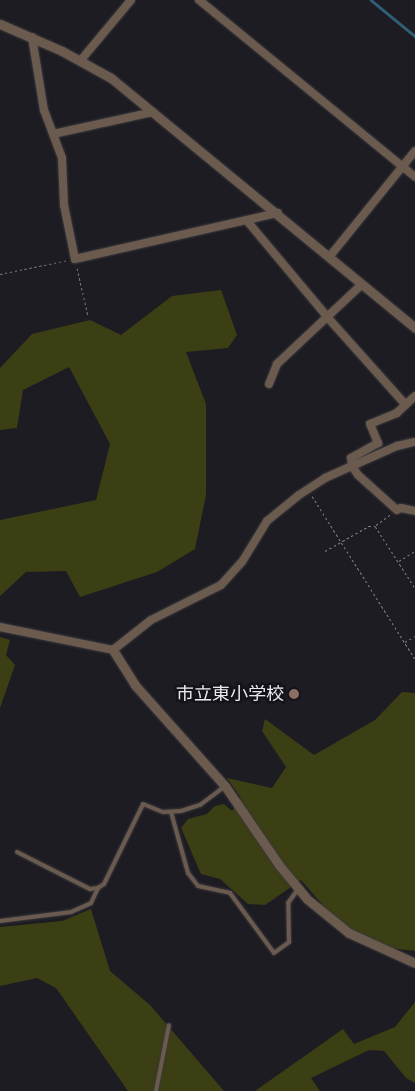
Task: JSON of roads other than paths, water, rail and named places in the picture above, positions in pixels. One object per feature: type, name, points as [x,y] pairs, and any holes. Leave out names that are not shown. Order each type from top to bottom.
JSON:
[{"type":"street","points":[[81,60],[131,0]]},
{"type":"street","points":[[200,0],[415,177]]},
{"type":"street","points":[[0,24],[81,60],[111,78],[278,213],[330,256],[361,285],[415,328]]},
{"type":"street","points":[[32,37],[44,110],[62,158],[64,205],[75,259],[248,222],[278,213]]},
{"type":"street","points":[[53,134],[153,112]]},
{"type":"street","points":[[330,256],[415,151]]},
{"type":"street","points":[[248,222],[328,319],[406,405]]},
{"type":"street","points":[[269,384],[277,364],[328,319],[361,285]]},
{"type":"street","points":[[415,396],[397,413],[370,424],[378,443],[351,458],[352,466],[397,510],[401,508],[415,511]]},
{"type":"street","points":[[113,650],[150,620],[221,584],[242,562],[267,521],[307,489],[397,446],[415,442]]},
{"type":"street","points":[[0,627],[113,650],[135,685],[225,786],[298,889],[320,911],[349,933],[415,963]]},
{"type":"lane","points":[[17,852],[90,889],[98,888],[104,884],[143,804],[153,809],[171,812],[200,805],[225,786]]},
{"type":"lane","points":[[171,812],[188,873],[198,886],[230,893],[274,953],[289,942],[288,903],[298,889]]},
{"type":"lane","points":[[0,921],[71,912],[90,903],[98,888]]},
{"type":"lane","points":[[156,1091],[169,1025]]},
{"type":"waterway","points":[[371,0],[415,36]]},
{"type":"place","name":"市立東小学校","points":[[294,694]]}]
